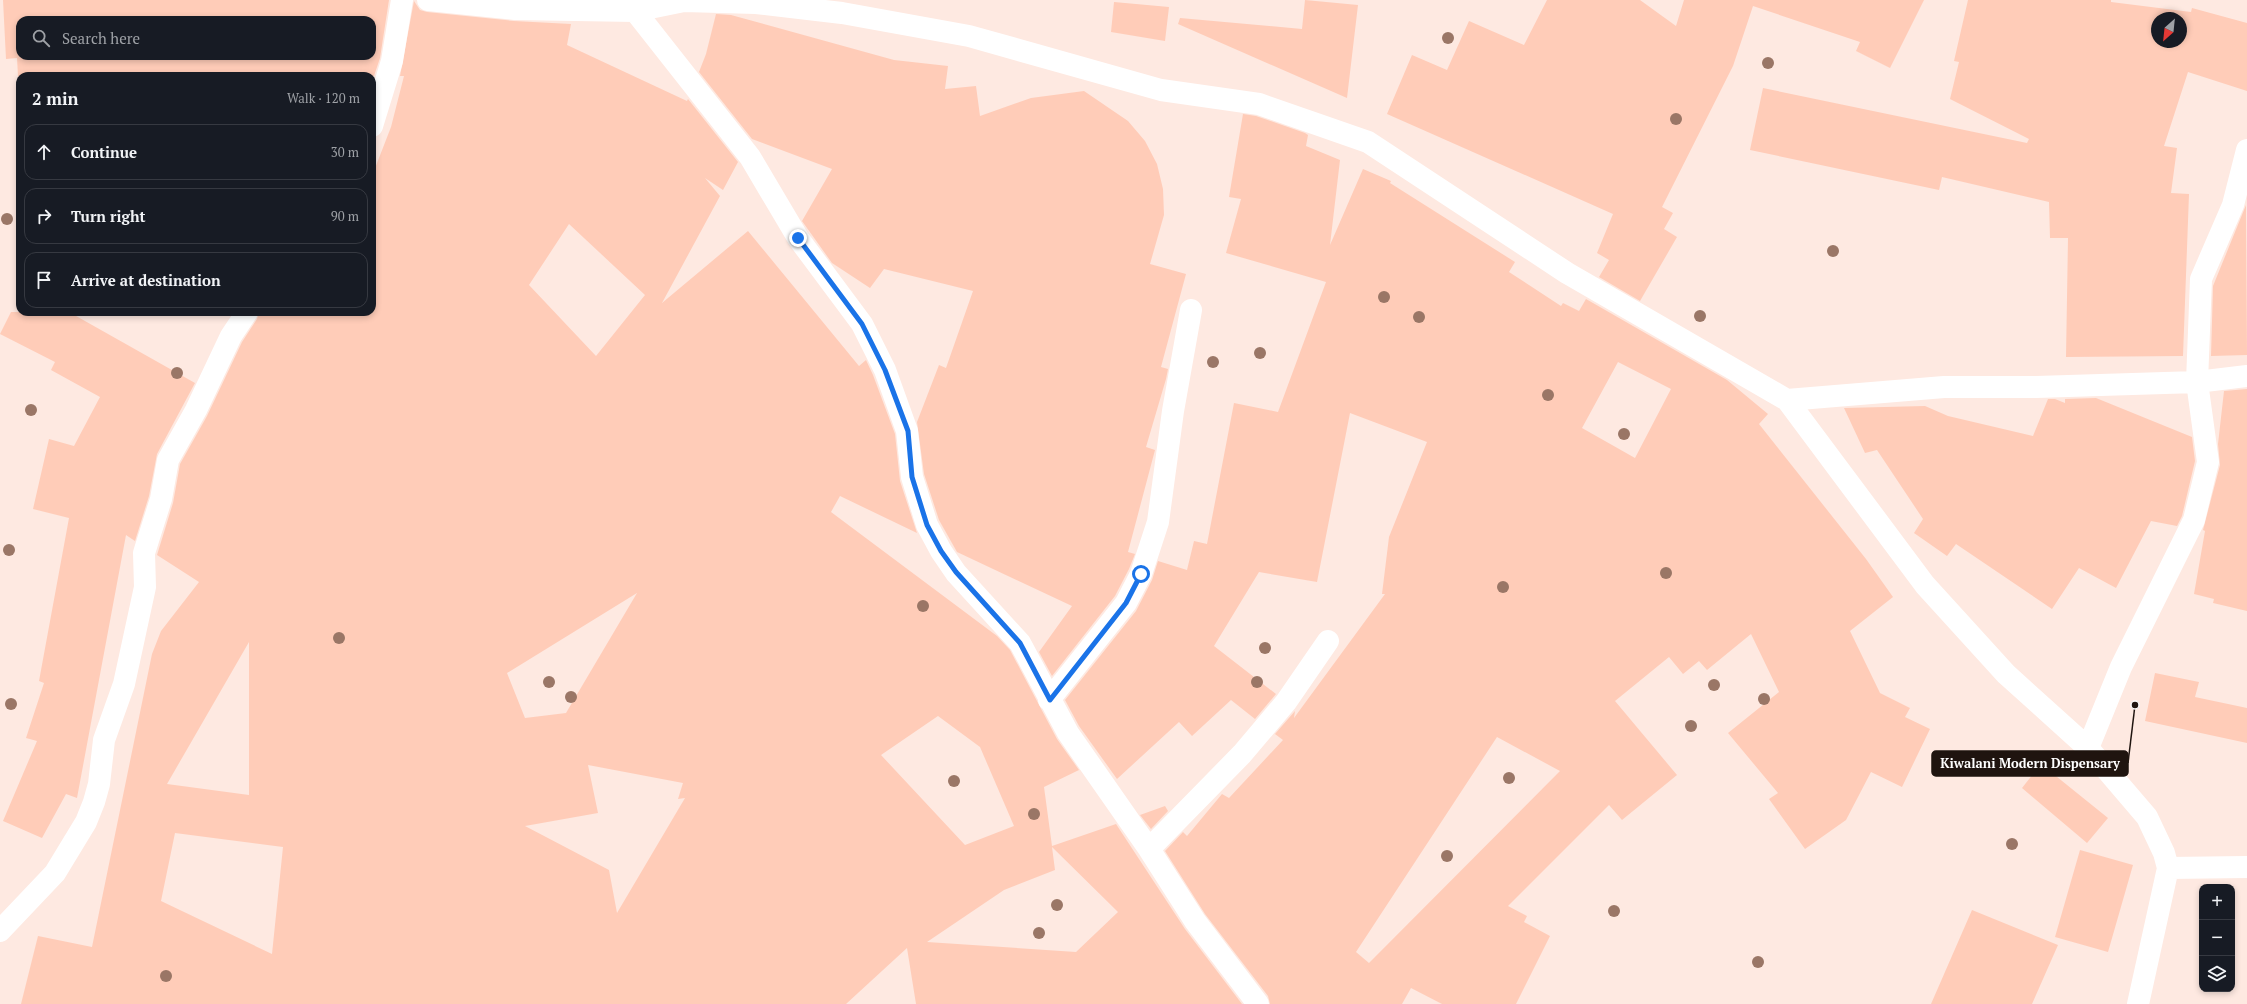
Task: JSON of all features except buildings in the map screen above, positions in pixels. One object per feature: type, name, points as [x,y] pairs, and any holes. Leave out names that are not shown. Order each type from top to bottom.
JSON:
[{"type":"street","points":[[376,113],[392,61],[402,0]]},
{"type":"street","points":[[428,0],[515,9],[635,11],[684,1],[756,3],[842,13],[969,36],[1161,90],[1260,104],[1368,142],[1567,273],[1787,400],[1925,585],[2006,674],[2088,748],[2147,817],[2164,853],[2168,868],[2138,1004]]},
{"type":"street","points":[[635,11],[750,157],[798,238],[862,324],[885,370],[908,431],[912,477],[927,525],[941,551],[956,572],[1020,643],[1068,733],[1149,849],[1195,921],[1258,1004]]},
{"type":"street","points":[[2088,748],[2121,667],[2194,520],[2208,462],[2197,382],[2201,279],[2233,205],[2247,150]]},
{"type":"street","points":[[1050,700],[1126,603],[1141,574],[1158,522],[1173,411],[1191,310]]},
{"type":"street","points":[[0,930],[54,873],[86,822],[94,802],[99,784],[104,740],[124,684],[145,587],[144,553],[161,499],[168,460],[196,410],[231,336],[244,316]]},
{"type":"street","points":[[1787,400],[1944,387],[2036,387],[2197,382],[2247,376]]},
{"type":"street","points":[[1149,849],[1242,754],[1286,702],[1328,641]]},
{"type":"street","points":[[2168,868],[2247,867]]},
{"type":"place","name":"Kiwalani Modern Dispensary","points":[[2135,705]]},
{"type":"route","points":[[798,238],[862,324],[885,370],[908,431],[912,477],[927,525],[941,551],[956,572],[1020,643],[1050,700],[1126,603],[1141,574]]}]
